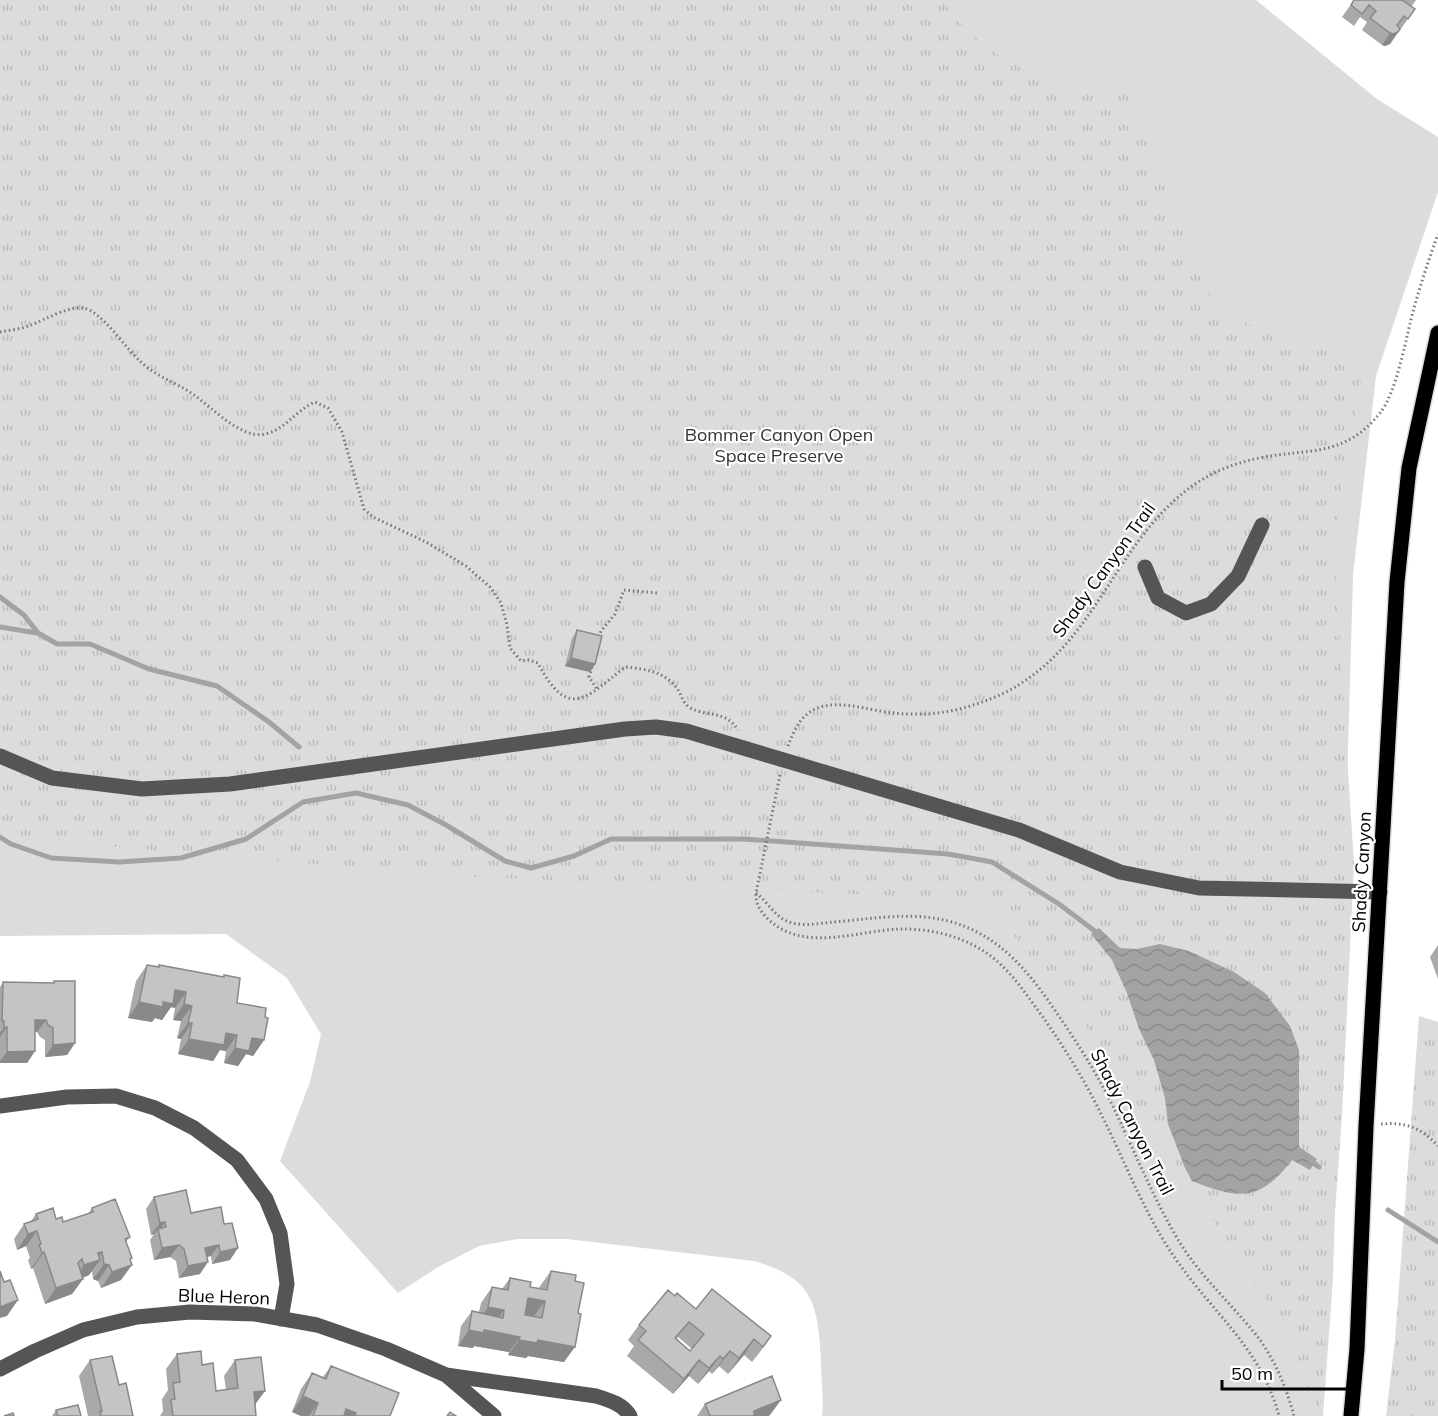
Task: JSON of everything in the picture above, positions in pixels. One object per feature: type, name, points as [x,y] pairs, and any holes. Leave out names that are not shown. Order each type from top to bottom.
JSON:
[{"type":"main road","name":"Shady Canyon","points":[[1351,1416],[1357,1349],[1366,1126],[1397,582],[1409,468],[1438,333]]},
{"type":"street","points":[[1145,567],[1158,598],[1186,613],[1203,607],[1211,604],[1238,576],[1262,525]]},
{"type":"street","points":[[0,756],[52,778],[142,789],[230,784],[625,729],[656,727],[686,731],[1019,830],[1120,872],[1198,888],[1380,892]]},
{"type":"street","points":[[0,1106],[67,1097],[116,1096],[155,1108],[184,1123],[237,1160],[266,1199],[280,1233],[287,1284],[281,1319]]},
{"type":"street","name":"Blue Heron","points":[[0,1369],[83,1330],[137,1317],[190,1312],[255,1314],[317,1325],[446,1375],[611,1400],[627,1411],[630,1416]]},
{"type":"street","name":"Blue Heron","points":[[446,1375],[494,1416]]},
{"type":"path","name":"Shady Canyon Trail","points":[[786,752],[804,716],[818,708],[845,705],[895,714],[939,713],[981,703],[1013,688],[1042,669],[1063,650],[1140,537],[1169,505],[1189,489],[1214,473],[1236,465],[1258,458],[1332,448],[1361,433],[1382,411],[1389,397],[1413,309],[1438,234]]},
{"type":"path","points":[[0,332],[30,325],[81,307],[91,310],[102,320],[125,347],[152,372],[194,394],[216,414],[247,431],[262,435],[276,430],[306,406],[315,402],[328,408],[342,432],[364,509],[373,518],[426,542],[466,566],[490,587],[501,603],[510,648],[521,661],[530,660],[538,663],[547,681],[565,698],[576,700],[587,696],[626,667],[644,668],[662,675],[677,688],[687,706],[720,715],[732,721],[740,733]]},
{"type":"path","points":[[598,638],[615,614],[624,590],[658,592]]},
{"type":"path","points":[[594,658],[589,677],[597,689]]},
{"type":"path","points":[[756,891],[774,802]]},
{"type":"path","name":"Shady Canyon Trail","points":[[756,891],[758,905],[764,915],[777,927],[795,935],[824,938],[904,929],[935,932],[973,945],[1006,969],[1043,1017],[1076,1068],[1100,1111],[1148,1213],[1173,1256],[1255,1358],[1269,1385],[1279,1416]]},
{"type":"path","name":"Shady Canyon Trail","points":[[756,891],[783,919],[798,924],[885,916],[930,917],[964,926],[986,937],[1015,959],[1046,998],[1095,1074],[1117,1116],[1152,1194],[1182,1246],[1255,1333],[1275,1365],[1294,1416]]},
{"type":"path","points":[[1366,1126],[1400,1123],[1414,1126],[1438,1146]]},
{"type":"green space","name":"Bommer Canyon Open Space Preserve","points":[[0,0],[1256,0],[1377,99],[1438,137],[1438,192],[1376,376],[1353,575],[1333,1279],[1323,1416],[822,1416],[820,1341],[814,1308],[800,1285],[789,1276],[754,1261],[567,1239],[517,1239],[479,1246],[438,1267],[398,1293],[280,1161],[310,1082],[321,1034],[287,978],[226,934],[0,936]]},
{"type":"green space","name":"Bommer Canyon Open Space Preserve","points":[[0,0],[943,0],[970,33],[986,47],[1023,69],[1084,89],[1126,91],[1218,314],[1365,363],[1346,457],[1334,551],[1354,864],[1342,1116],[1320,1416],[1314,1416],[1295,1345],[1081,1018],[985,900],[440,875],[0,837]]},
{"type":"green space","points":[[1419,1016],[1438,1022],[1438,1416],[1386,1416],[1395,1340]]},
{"type":"water","points":[[1099,928],[1120,948],[1137,949],[1160,944],[1189,951],[1234,972],[1265,993],[1290,1026],[1299,1050],[1299,1147],[1317,1159],[1310,1170],[1292,1160],[1269,1184],[1247,1193],[1235,1194],[1192,1181],[1168,1124],[1165,1098],[1154,1060],[1139,1029],[1127,993],[1112,960],[1091,934]]},
{"type":"building","points":[[1354,0],[1402,0],[1415,9],[1408,19],[1404,16],[1397,25],[1400,29],[1393,34],[1370,18],[1376,11],[1369,5],[1362,14],[1351,5]]},
{"type":"building","points":[[577,630],[602,636],[595,664],[571,658]]},
{"type":"building","points":[[147,965],[240,978],[237,1003],[266,1008],[265,1017],[268,1018],[264,1040],[252,1038],[249,1051],[235,1048],[237,1035],[226,1033],[224,1045],[189,1039],[192,1023],[188,1023],[192,1006],[184,1004],[186,992],[175,990],[173,1004],[163,1002],[163,1007],[139,1002]]},
{"type":"building","points":[[54,981],[75,981],[75,1043],[53,1045],[53,1028],[46,1020],[35,1020],[35,1051],[7,1052],[7,1027],[4,1028],[4,1021],[2,1021],[3,982],[54,983]]},
{"type":"building","points":[[186,1190],[191,1213],[221,1207],[224,1224],[232,1223],[238,1248],[220,1252],[219,1245],[205,1248],[208,1262],[188,1266],[184,1249],[179,1245],[162,1248],[158,1229],[166,1227],[165,1222],[160,1223],[154,1197]]},
{"type":"building","points":[[115,1199],[130,1237],[125,1239],[132,1258],[130,1259],[132,1265],[112,1272],[109,1265],[104,1264],[102,1252],[98,1253],[100,1260],[84,1265],[82,1259],[78,1263],[83,1279],[56,1288],[44,1252],[42,1253],[39,1245],[41,1244],[37,1231],[28,1234],[24,1224],[38,1219],[36,1214],[53,1208],[56,1219],[62,1217],[63,1222],[93,1212],[92,1208]]},
{"type":"building","points":[[0,1271],[4,1282],[10,1280],[18,1300],[0,1307]]},
{"type":"building","points":[[551,1271],[576,1275],[575,1281],[584,1283],[575,1347],[538,1340],[537,1343],[519,1340],[520,1337],[484,1330],[484,1333],[469,1330],[472,1311],[503,1318],[504,1310],[488,1307],[492,1287],[508,1290],[510,1278],[531,1282],[530,1287],[547,1290]],"holes":[[[528,1298],[545,1301],[542,1318],[525,1315]]]},
{"type":"building","points":[[712,1289],[771,1336],[763,1347],[754,1339],[739,1358],[730,1351],[723,1359],[720,1356],[709,1368],[699,1360],[684,1379],[638,1340],[646,1331],[639,1325],[668,1290],[675,1296],[677,1293],[696,1309]],"holes":[[[689,1322],[704,1334],[690,1351],[675,1338]]]},
{"type":"building","points":[[201,1351],[202,1365],[213,1363],[216,1391],[238,1388],[235,1360],[261,1357],[265,1391],[254,1392],[256,1416],[173,1416],[171,1400],[175,1399],[173,1383],[180,1382],[177,1354]]},
{"type":"building","points":[[112,1356],[119,1385],[126,1383],[133,1416],[101,1416],[100,1411],[102,1411],[90,1360]]},
{"type":"building","points":[[331,1366],[399,1393],[390,1416],[355,1416],[356,1413],[346,1409],[344,1416],[313,1416],[318,1403],[303,1396],[312,1373],[326,1379]]},
{"type":"building","points":[[772,1376],[781,1400],[754,1411],[754,1416],[710,1416],[705,1404]]},
{"type":"building","points":[[78,1405],[81,1416],[58,1416],[56,1410]]},
{"type":"waterway","points":[[0,597],[24,615],[38,633],[57,644],[90,644],[149,669],[217,686],[269,722],[299,747]]},
{"type":"waterway","points":[[0,627],[37,633]]},
{"type":"waterway","points":[[0,837],[11,844],[51,858],[119,862],[181,858],[246,839],[303,802],[356,793],[408,805],[505,861],[531,868],[574,856],[611,839],[744,839],[948,854],[992,862],[1059,904],[1100,935]]},
{"type":"waterway","points":[[1310,1161],[1319,1167]]},
{"type":"waterway","points":[[1388,1210],[1438,1242]]}]
